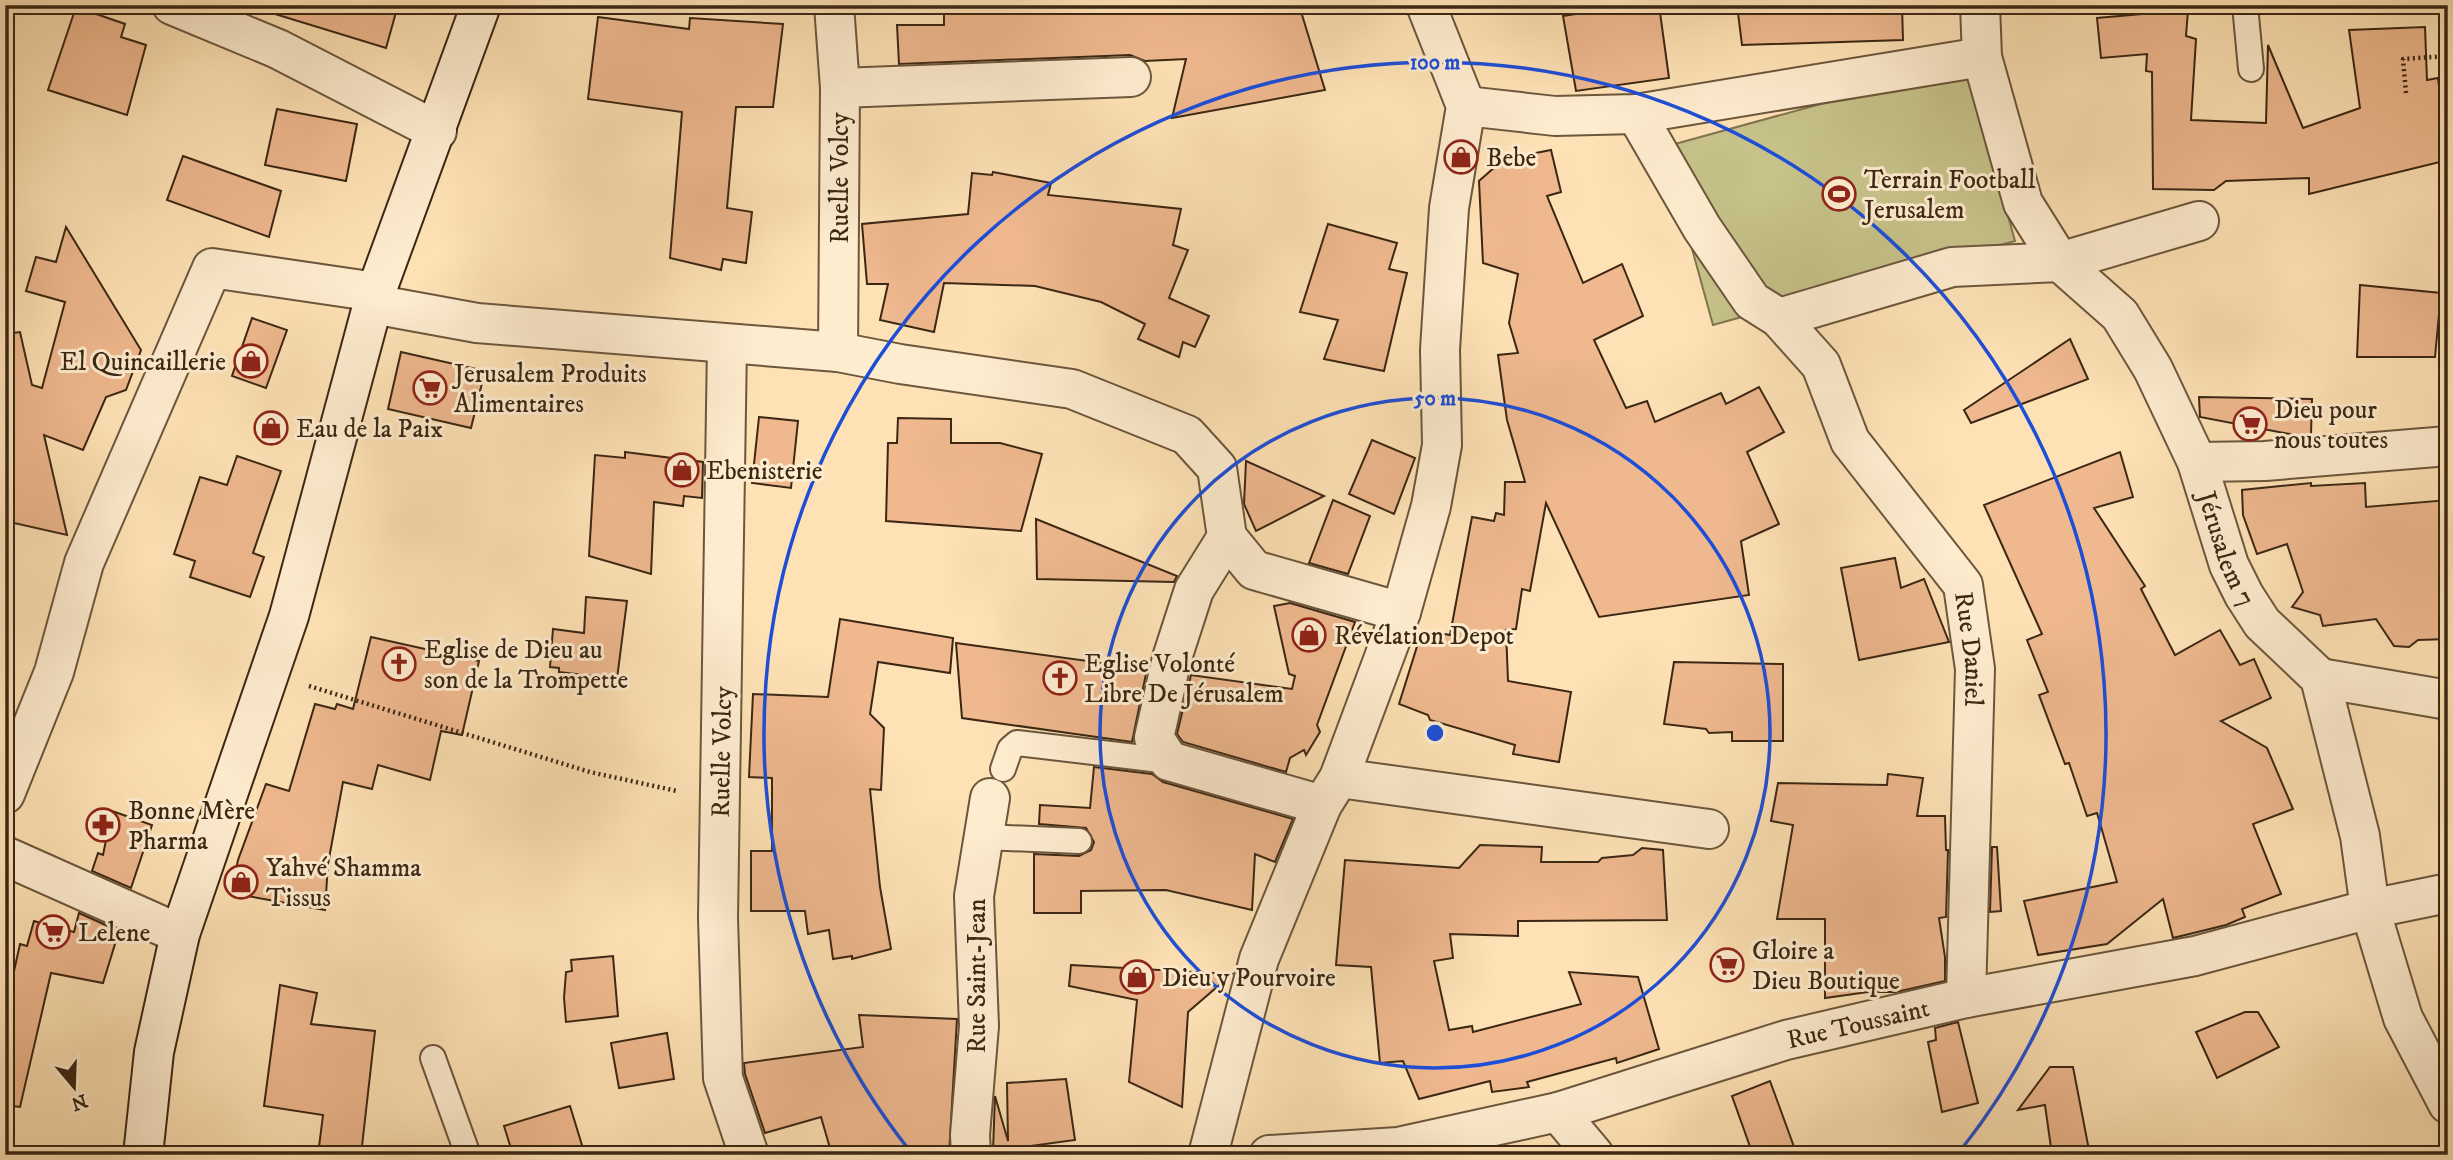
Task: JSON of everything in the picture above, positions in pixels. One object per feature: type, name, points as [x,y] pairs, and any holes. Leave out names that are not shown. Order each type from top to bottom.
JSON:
[{"type":"street","points":[[172,5],[278,49],[438,131]]},
{"type":"street","points":[[144,1155],[154,1052],[180,934],[289,616],[374,298],[438,131],[481,5]]},
{"type":"street","name":"Ruelle Volcy","points":[[834,5],[840,88],[838,352]]},
{"type":"street","points":[[1208,1155],[1259,959],[1330,792],[1401,612],[1432,506],[1442,445],[1440,350],[1449,208],[1466,106],[1426,5]]},
{"type":"street","name":"Jérusalem 7","points":[[1980,5],[1982,57],[2023,203],[2060,261],[2120,315],[2153,369],[2197,462],[2229,565],[2244,595],[2262,623],[2320,678]]},
{"type":"street","points":[[1466,106],[1555,116],[1636,114],[1982,57]]},
{"type":"street","points":[[840,88],[1131,77]]},
{"type":"street","name":"Rue Daniel","points":[[1636,114],[1702,229],[1752,301],[1779,318],[1821,365],[1850,441],[1963,585],[1975,669],[1966,998]]},
{"type":"street","points":[[1779,318],[1861,291],[1952,267],[2060,261],[2199,220]]},
{"type":"street","points":[[5,794],[54,673],[84,563],[212,268],[374,298],[477,323],[838,352],[900,364],[1072,389],[1187,435],[1217,468],[1227,537],[1254,570],[1401,612]]},
{"type":"street","name":"Ruelle Volcy","points":[[727,344],[718,918],[723,1078],[749,1155]]},
{"type":"street","points":[[2197,462],[2265,461],[2448,446]]},
{"type":"street","points":[[1227,537],[1194,590],[1172,659],[1154,738],[1169,761],[1330,792],[1709,829]]},
{"type":"street","points":[[2448,700],[2320,678],[2360,836],[2370,909],[2403,1018],[2448,1104]]},
{"type":"street","name":"Rue Saint-Jean","points":[[971,1155],[978,1026],[974,896],[997,784]]},
{"type":"street","points":[[5,856],[180,934]]},
{"type":"street","name":"Rue Toussaint","points":[[1269,1155],[1399,1151],[1558,1111],[1786,1040],[1966,998],[2195,956],[2370,909],[2448,893]]},
{"type":"street","points":[[1558,1111],[1594,1155]]},
{"type":"lane","points":[[2245,5],[2250,69]]},
{"type":"lane","points":[[997,784],[1010,750],[1017,743],[1169,761]]},
{"type":"lane","points":[[984,837],[1079,841]]},
{"type":"lane","points":[[433,1058],[468,1155]]},
{"type":"path","points":[[2406,93],[2403,59],[2448,56]]},
{"type":"path","points":[[269,673],[505,748],[590,772],[719,799]]},
{"type":"shaded area","name":"Terrain Football Jerusalem","points":[[1966,64],[2015,241],[1713,325],[1664,147]]},
{"type":"building","points":[[276,5],[398,5],[386,48],[275,14]]},
{"type":"building","points":[[1299,5],[1325,90],[1172,118],[1186,59],[1145,61],[1130,55],[899,64],[897,25],[944,25],[944,7]]},
{"type":"building","points":[[1633,5],[1659,5],[1669,78],[1576,91],[1563,16]]},
{"type":"building","points":[[1737,5],[1902,5],[1903,40],[1742,45]]},
{"type":"building","points":[[76,7],[125,24],[121,37],[146,45],[127,115],[48,90]]},
{"type":"building","points":[[2188,10],[2186,36],[2196,39],[2191,120],[2266,123],[2268,45],[2303,128],[2360,108],[2349,30],[2425,27],[2427,80],[2438,78],[2448,160],[2309,194],[2309,178],[2226,181],[2214,190],[2153,189],[2152,72],[2146,71],[2147,54],[2101,58],[2097,18]]},
{"type":"building","points":[[598,17],[689,29],[690,18],[783,24],[773,107],[736,107],[727,208],[752,212],[746,263],[723,259],[721,270],[670,258],[682,112],[588,99]]},
{"type":"building","points":[[277,109],[357,124],[346,181],[265,165]]},
{"type":"building","points":[[1551,150],[1561,192],[1547,196],[1583,283],[1622,264],[1643,316],[1594,340],[1626,408],[1647,401],[1655,422],[1721,393],[1726,404],[1759,387],[1784,432],[1747,452],[1779,524],[1741,541],[1749,595],[1599,617],[1546,503],[1530,591],[1522,589],[1516,629],[1506,630],[1508,681],[1571,692],[1559,762],[1513,754],[1515,745],[1430,720],[1428,715],[1399,704],[1420,637],[1437,640],[1439,633],[1450,635],[1472,517],[1494,521],[1496,513],[1504,515],[1505,482],[1525,482],[1507,420],[1498,355],[1518,353],[1509,323],[1518,274],[1483,263],[1479,181],[1504,159]]},
{"type":"building","points":[[183,156],[281,191],[269,237],[167,200]]},
{"type":"building","points":[[993,172],[1051,183],[1048,195],[1181,209],[1173,245],[1188,250],[1169,298],[1209,316],[1195,347],[1183,342],[1179,357],[1138,339],[1145,324],[1101,302],[1035,286],[944,283],[934,332],[880,320],[888,284],[867,284],[862,224],[968,214],[972,173],[992,175]]},
{"type":"building","points":[[1328,224],[1397,243],[1389,269],[1407,273],[1384,371],[1324,359],[1338,320],[1300,312]]},
{"type":"building","points":[[66,227],[141,350],[126,390],[106,397],[83,450],[44,435],[67,535],[5,521],[5,334],[20,332],[32,385],[42,388],[65,302],[26,291],[36,257],[56,262]]},
{"type":"building","points":[[2360,285],[2441,293],[2435,357],[2357,357]]},
{"type":"building","points":[[252,318],[287,330],[266,388],[232,376]]},
{"type":"building","points":[[2070,339],[2088,379],[1971,423],[1964,410]]},
{"type":"building","points":[[401,352],[485,371],[471,428],[388,409]]},
{"type":"building","points":[[2199,397],[2312,399],[2311,435],[2300,436],[2200,417]]},
{"type":"building","points":[[759,417],[798,421],[791,488],[752,483]]},
{"type":"building","points":[[898,418],[951,419],[951,443],[1000,443],[1042,454],[1021,531],[886,521],[888,443],[897,443]]},
{"type":"building","points":[[1372,440],[1415,458],[1394,514],[1349,494]]},
{"type":"building","points":[[625,452],[703,462],[702,498],[684,496],[683,506],[654,502],[651,574],[589,556],[595,455],[625,458]]},
{"type":"building","points":[[2120,452],[2133,497],[2094,508],[2145,586],[2141,589],[2175,655],[2220,630],[2240,665],[2254,659],[2271,698],[2221,721],[2267,748],[2293,809],[2253,824],[2281,894],[2242,909],[2245,917],[2226,925],[2173,938],[2163,899],[2107,944],[2038,955],[2024,901],[2117,882],[2097,813],[2087,816],[2069,763],[2065,764],[2039,695],[2048,692],[2027,640],[2042,634],[1984,505]]},
{"type":"building","points":[[237,456],[281,471],[253,553],[264,557],[250,597],[190,577],[195,561],[174,554],[200,477],[227,485]]},
{"type":"building","points":[[1246,461],[1324,496],[1256,531],[1244,504]]},
{"type":"building","points":[[2311,483],[2311,486],[2365,483],[2366,507],[2448,500],[2448,639],[2418,640],[2409,647],[2394,646],[2376,619],[2323,626],[2320,615],[2292,607],[2303,592],[2287,544],[2257,554],[2243,515],[2242,490]]},
{"type":"building","points":[[1333,500],[1370,516],[1348,574],[1309,563]]},
{"type":"building","points":[[1036,519],[1177,576],[1174,582],[1037,579]]},
{"type":"building","points":[[1895,558],[1901,588],[1924,579],[1949,642],[1859,660],[1841,568]]},
{"type":"building","points":[[586,597],[627,601],[617,679],[559,672],[559,668],[550,667],[553,629],[584,633]]},
{"type":"building","points":[[1290,603],[1355,622],[1317,725],[1320,732],[1306,755],[1304,750],[1290,758],[1286,772],[1183,742],[1177,734],[1191,675],[1292,689],[1295,676],[1289,674],[1274,606]]},
{"type":"building","points":[[840,619],[953,638],[950,673],[878,662],[870,714],[884,728],[881,790],[870,789],[880,887],[891,949],[852,959],[852,956],[833,959],[829,930],[808,934],[805,911],[751,911],[751,851],[772,851],[772,778],[749,777],[753,694],[828,697]]},
{"type":"building","points":[[371,637],[479,661],[462,735],[441,731],[430,780],[378,765],[372,789],[343,782],[328,864],[325,910],[231,893],[238,860],[266,784],[289,791],[315,704],[335,709],[337,704],[353,709]]},
{"type":"building","points":[[956,643],[1147,669],[1132,742],[962,718]]},
{"type":"building","points":[[1674,662],[1783,664],[1783,741],[1732,741],[1732,732],[1709,733],[1706,729],[1664,724]]},
{"type":"building","points":[[1094,767],[1152,774],[1163,782],[1293,819],[1275,862],[1255,854],[1252,910],[1166,890],[1081,891],[1081,913],[1034,913],[1034,854],[1079,856],[1091,850],[1094,842],[1086,828],[1039,824],[1040,805],[1090,808]]},
{"type":"building","points":[[1888,774],[1923,778],[1917,816],[1945,816],[1948,850],[1946,917],[1939,918],[1945,957],[1945,981],[1896,992],[1868,992],[1825,998],[1825,919],[1777,919],[1793,825],[1771,821],[1778,783],[1887,785]]},
{"type":"building","points":[[112,811],[152,825],[131,888],[92,871],[98,853],[103,855]]},
{"type":"building","points":[[1480,845],[1542,847],[1541,862],[1598,862],[1602,858],[1633,855],[1642,848],[1663,850],[1667,920],[1518,921],[1518,936],[1450,934],[1453,958],[1434,961],[1449,1030],[1472,1026],[1473,1032],[1581,1004],[1569,972],[1638,977],[1659,1049],[1617,1063],[1616,1058],[1527,1082],[1529,1087],[1492,1092],[1490,1081],[1419,1099],[1403,1061],[1380,1063],[1371,967],[1336,965],[1345,860],[1459,868]]},
{"type":"building","points":[[1992,847],[1997,847],[2001,911],[1990,912]]},
{"type":"building","points":[[79,913],[119,931],[103,983],[51,973],[20,1107],[5,1105],[5,1012],[20,944],[27,946],[34,921],[74,932]]},
{"type":"building","points":[[613,956],[618,1016],[566,1022],[566,972],[572,971],[571,960]]},
{"type":"building","points":[[1071,965],[1232,974],[1188,1012],[1182,1107],[1129,1082],[1137,1000],[1069,986]]},
{"type":"building","points":[[280,985],[317,993],[311,1024],[375,1031],[361,1155],[318,1155],[323,1115],[264,1106]]},
{"type":"building","points":[[2245,1012],[2258,1012],[2279,1047],[2217,1078],[2196,1032]]},
{"type":"building","points":[[859,1015],[957,1019],[949,1155],[832,1155],[821,1117],[765,1133],[745,1074],[744,1063],[863,1047]]},
{"type":"building","points":[[1958,1022],[1978,1103],[1942,1112],[1928,1042],[1936,1040],[1935,1028]]},
{"type":"building","points":[[667,1033],[674,1079],[619,1088],[611,1043]]},
{"type":"building","points":[[2050,1067],[2073,1067],[2089,1150],[2052,1155],[2045,1105],[2018,1110]]},
{"type":"building","points":[[1066,1079],[1075,1140],[993,1151],[995,1096],[1008,1141],[1007,1083]]},
{"type":"building","points":[[1770,1081],[1797,1155],[1753,1155],[1732,1096]]},
{"type":"building","points":[[570,1106],[585,1155],[513,1155],[504,1126]]},
{"type":"place","name":"Bebe","points":[[1461,157]]},
{"type":"place","name":"Terrain Football Jerusalem","points":[[1839,194]]},
{"type":"place","name":"El Quincaillerie","points":[[251,361]]},
{"type":"place","name":"Jerusalem Produits Alimentaires","points":[[430,388]]},
{"type":"place","name":"Dieu pour nous toutes","points":[[2250,424]]},
{"type":"place","name":"Eau de la Paix","points":[[271,428]]},
{"type":"place","name":"Ebenisterie","points":[[682,470]]},
{"type":"place","name":"Révélation Depot","points":[[1309,635]]},
{"type":"place","name":"Eglise de Dieu au son de la Trompette","points":[[399,664]]},
{"type":"place","name":"Eglise Volonté Libre De Jérusalem","points":[[1060,678]]},
{"type":"place","name":"Bonne Mère Pharma","points":[[103,825]]},
{"type":"place","name":"Yahvé Shamma Tissus","points":[[241,882]]},
{"type":"place","name":"Lelene","points":[[53,932]]},
{"type":"place","name":"Gloire a Dieu Boutique","points":[[1727,965]]},
{"type":"place","name":"Dieu y Pourvoire","points":[[1137,977]]}]
